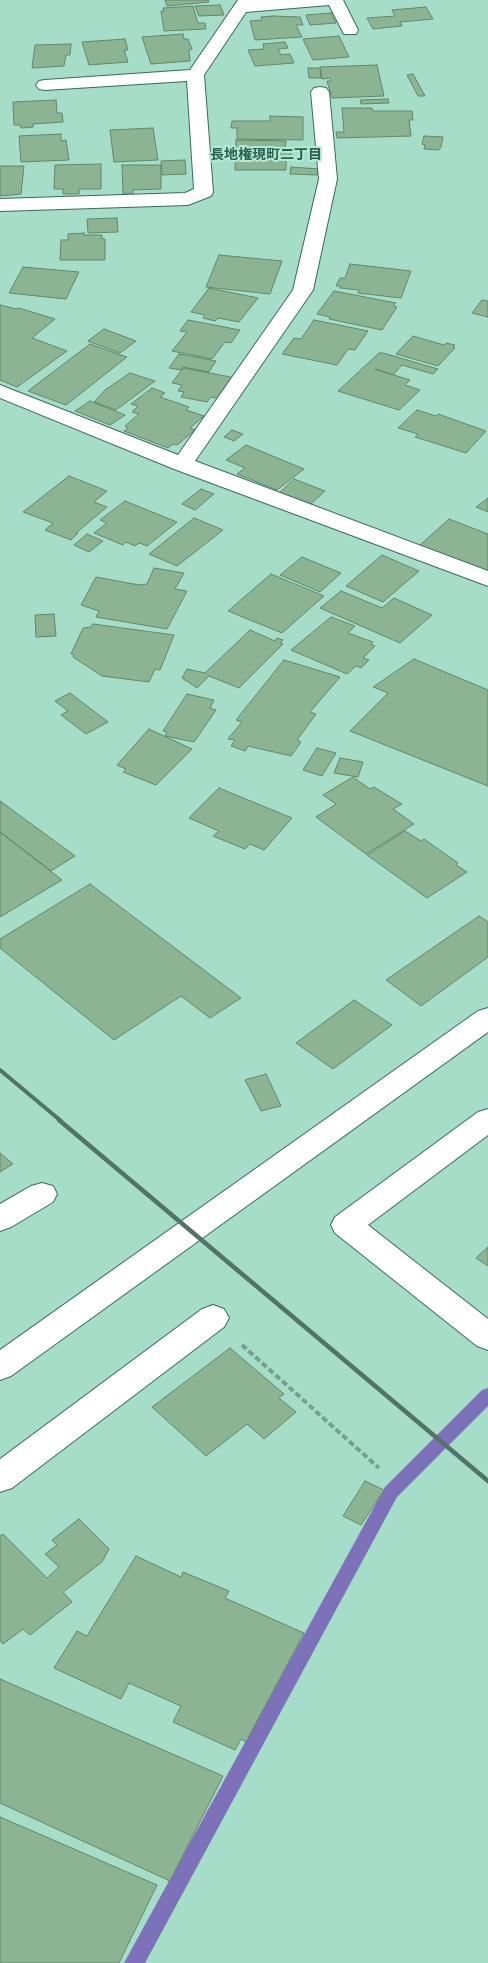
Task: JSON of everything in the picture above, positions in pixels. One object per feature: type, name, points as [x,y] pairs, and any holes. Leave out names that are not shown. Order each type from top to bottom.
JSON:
[{"type":"street","points":[[0,204],[188,199],[204,192],[195,75],[243,4],[334,0],[350,30]]},
{"type":"street","points":[[45,85],[195,75]]},
{"type":"street","points":[[182,464],[303,290],[328,179],[320,92]]},
{"type":"street","points":[[0,391],[182,464],[488,579]]},
{"type":"street","points":[[0,1367],[488,1018]]},
{"type":"street","points":[[488,1120],[346,1225],[488,1337]]},
{"type":"street","points":[[0,1219],[42,1194]]},
{"type":"street","points":[[0,1478],[213,1318]]},
{"type":"path","points":[[213,1318],[379,1468]]},
{"type":"building","points":[[165,0],[208,0],[209,2],[167,6]]},
{"type":"building","points":[[220,5],[224,15],[199,16],[195,6]]},
{"type":"building","points":[[193,6],[198,23],[205,23],[206,29],[164,31],[161,11],[164,11],[163,8]]},
{"type":"building","points":[[426,7],[433,19],[400,22],[402,26],[373,29],[367,18],[395,16],[392,10]]},
{"type":"building","points":[[331,13],[336,23],[310,25],[306,15]]},
{"type":"building","points":[[261,17],[300,17],[303,25],[296,25],[302,37],[255,40],[250,21],[262,20]]},
{"type":"building","points":[[183,34],[184,39],[188,39],[192,49],[189,50],[190,61],[151,64],[142,37]]},
{"type":"building","points":[[339,36],[349,57],[313,60],[303,39]]},
{"type":"building","points":[[125,39],[128,50],[124,50],[128,62],[89,65],[82,42]]},
{"type":"building","points":[[285,42],[288,48],[278,49],[281,55],[290,54],[294,63],[255,66],[248,50],[264,49],[263,44]]},
{"type":"building","points":[[71,44],[70,55],[66,55],[64,66],[32,68],[35,45]]},
{"type":"building","points":[[377,65],[384,96],[332,98],[327,81],[331,81],[330,78],[322,79],[320,67]]},
{"type":"building","points":[[308,68],[320,68],[321,78],[309,78]]},
{"type":"building","points":[[413,74],[425,96],[418,96],[407,75]]},
{"type":"building","points":[[388,99],[389,103],[361,104],[360,100]]},
{"type":"building","points":[[56,100],[57,113],[62,113],[63,122],[33,124],[33,127],[21,128],[20,125],[14,125],[13,102]]},
{"type":"building","points":[[342,108],[372,108],[373,111],[412,111],[413,120],[409,120],[411,136],[337,138],[336,132],[344,132]]},
{"type":"building","points":[[270,116],[303,117],[303,140],[237,139],[237,128],[231,128],[232,121],[270,121]]},
{"type":"building","points":[[153,128],[158,160],[114,162],[110,130]]},
{"type":"building","points":[[61,134],[61,141],[66,140],[69,160],[21,162],[19,136]]},
{"type":"building","points":[[424,136],[443,137],[439,150],[424,149],[425,145],[422,144]]},
{"type":"building","points":[[236,140],[286,141],[285,150],[291,150],[291,160],[286,160],[286,170],[235,170]]},
{"type":"building","points":[[185,160],[186,174],[162,175],[161,161]]},
{"type":"building","points":[[101,164],[101,189],[79,189],[79,194],[63,194],[63,189],[54,189],[55,165]]},
{"type":"building","points":[[122,165],[161,165],[161,189],[133,190],[133,194],[123,194]]},
{"type":"building","points":[[0,166],[24,166],[21,194],[0,196]]},
{"type":"building","points":[[291,167],[319,169],[317,175],[290,174]]},
{"type":"building","points":[[117,218],[118,232],[88,233],[87,219]]},
{"type":"building","points":[[84,233],[84,235],[102,235],[102,239],[105,239],[105,260],[60,260],[61,240],[68,240],[68,234]]},
{"type":"building","points":[[219,255],[282,261],[270,294],[206,287]]},
{"type":"building","points":[[350,264],[411,271],[401,298],[358,293],[359,290],[336,286],[340,278],[345,278]]},
{"type":"building","points":[[23,267],[79,272],[66,299],[9,293]]},
{"type":"building","points":[[209,288],[258,298],[239,322],[218,318],[215,321],[203,318],[205,315],[191,312]]},
{"type":"building","points":[[334,291],[396,303],[393,306],[397,307],[382,330],[329,319],[330,317],[317,314]]},
{"type":"building","points":[[482,300],[488,301],[488,317],[472,313]]},
{"type":"building","points":[[0,305],[19,308],[55,319],[32,338],[67,351],[17,387],[0,380]]},
{"type":"building","points":[[188,320],[240,330],[231,343],[225,342],[212,359],[172,351],[187,332],[180,331]]},
{"type":"building","points":[[314,320],[368,331],[355,350],[348,349],[337,365],[282,354],[294,338],[301,339]]},
{"type":"building","points":[[104,329],[136,341],[120,353],[88,341]]},
{"type":"building","points":[[413,336],[444,345],[446,343],[455,345],[453,347],[455,348],[438,366],[396,354]]},
{"type":"building","points":[[90,344],[127,357],[66,405],[28,391]]},
{"type":"building","points":[[379,353],[438,369],[433,374],[402,365],[393,375],[410,380],[405,385],[420,390],[399,410],[338,391]]},
{"type":"building","points":[[179,354],[216,361],[209,372],[183,367],[181,370],[169,368]]},
{"type":"building","points":[[183,368],[236,378],[221,399],[211,397],[207,402],[181,397],[184,392],[178,391],[182,385],[172,383]]},
{"type":"building","points":[[130,373],[155,381],[116,410],[94,402],[105,390]]},
{"type":"building","points":[[152,388],[165,393],[160,397],[189,407],[186,410],[204,416],[190,428],[195,430],[177,445],[173,444],[168,448],[124,431],[128,428],[125,426],[139,414],[132,412],[138,406],[131,404]]},
{"type":"building","points":[[90,401],[125,415],[110,425],[75,411]]},
{"type":"building","points":[[417,410],[436,416],[438,414],[486,431],[466,453],[415,437],[418,434],[398,428]]},
{"type":"building","points":[[232,430],[243,434],[234,441],[224,437]]},
{"type":"building","points":[[246,445],[304,469],[277,490],[237,474],[245,468],[226,460]]},
{"type":"building","points":[[69,476],[107,491],[94,502],[107,507],[76,533],[78,533],[71,540],[45,530],[53,523],[23,512]]},
{"type":"building","points":[[294,479],[325,491],[311,504],[279,493]]},
{"type":"building","points":[[201,489],[214,494],[195,510],[182,504]]},
{"type":"building","points":[[488,498],[488,512],[476,507]]},
{"type":"building","points":[[125,501],[177,522],[147,546],[139,543],[135,546],[126,542],[123,545],[94,533],[107,523],[100,520]]},
{"type":"building","points":[[194,518],[223,530],[177,566],[149,554]]},
{"type":"building","points":[[449,519],[488,534],[488,575],[418,547]]},
{"type":"building","points":[[87,534],[103,541],[89,552],[74,545]]},
{"type":"building","points":[[382,555],[419,571],[383,602],[346,586]]},
{"type":"building","points":[[302,557],[341,573],[320,592],[280,575]]},
{"type":"building","points":[[154,568],[184,573],[175,589],[187,591],[167,629],[96,617],[99,611],[81,605],[96,577],[139,585],[147,584]]},
{"type":"building","points":[[271,574],[324,596],[282,633],[228,611]]},
{"type":"building","points":[[341,591],[382,608],[394,598],[432,615],[400,643],[320,608]]},
{"type":"building","points":[[54,614],[56,636],[36,637],[35,615]]},
{"type":"building","points":[[331,617],[355,626],[348,633],[373,642],[371,644],[375,646],[363,658],[369,660],[361,668],[356,666],[347,674],[291,650]]},
{"type":"building","points":[[93,624],[174,635],[160,670],[155,669],[149,682],[102,676],[71,654],[83,628],[91,627]]},
{"type":"building","points":[[250,630],[275,641],[277,638],[283,640],[280,643],[283,644],[239,688],[209,676],[197,688],[182,678],[187,669],[205,673]]},
{"type":"building","points":[[414,659],[488,690],[488,786],[350,731],[388,693],[373,687]]},
{"type":"building","points":[[284,660],[340,677],[310,712],[316,714],[297,740],[301,742],[291,756],[248,746],[245,751],[231,746],[235,740],[228,739],[242,722],[236,720]]},
{"type":"building","points":[[70,693],[108,722],[86,734],[61,715],[68,711],[55,701]]},
{"type":"building","points":[[187,694],[214,700],[210,708],[216,710],[194,742],[165,736],[167,732],[163,731]]},
{"type":"building","points":[[149,729],[192,749],[156,785],[123,772],[126,769],[117,765]]},
{"type":"building","points":[[317,748],[336,753],[322,776],[303,770]]},
{"type":"building","points":[[340,758],[363,762],[358,777],[334,773]]},
{"type":"building","points":[[353,777],[370,789],[374,787],[402,804],[393,809],[414,824],[366,854],[316,817],[336,804],[323,795]]},
{"type":"building","points":[[219,788],[292,818],[264,850],[250,844],[245,849],[213,836],[219,831],[189,818]]},
{"type":"building","points":[[0,801],[75,856],[51,871],[0,832]]},
{"type":"building","points":[[405,831],[421,841],[424,839],[458,863],[456,865],[467,872],[427,898],[367,855]]},
{"type":"building","points":[[0,832],[62,880],[0,917]]},
{"type":"building","points":[[90,884],[241,998],[210,1018],[181,996],[114,1040],[0,948],[0,939]]},
{"type":"building","points":[[479,916],[488,922],[488,957],[421,1006],[386,980]]},
{"type":"building","points":[[354,1000],[392,1025],[333,1069],[296,1043]]},
{"type":"building","points":[[266,1074],[281,1106],[261,1111],[245,1080]]},
{"type":"building","points":[[0,1153],[13,1164],[0,1172]]},
{"type":"building","points":[[488,1247],[488,1266],[476,1258]]},
{"type":"building","points":[[230,1348],[284,1394],[279,1398],[296,1412],[264,1439],[247,1424],[206,1456],[152,1407]]},
{"type":"building","points":[[365,1481],[384,1490],[361,1525],[343,1516]]},
{"type":"building","points":[[79,1519],[109,1549],[102,1562],[63,1592],[72,1602],[30,1635],[23,1629],[3,1644],[0,1641],[0,1536],[3,1534],[47,1578],[59,1567],[45,1554],[57,1545],[52,1540]]},
{"type":"building","points":[[136,1556],[181,1577],[183,1572],[229,1591],[225,1598],[304,1633],[246,1742],[241,1739],[235,1750],[173,1722],[181,1706],[129,1683],[121,1699],[54,1668],[77,1631],[87,1636]]},
{"type":"building","points":[[0,1679],[223,1776],[170,1881],[0,1803]]},
{"type":"building","points":[[0,1817],[157,1885],[119,1963],[0,1963]]},
{"type":"waterway","points":[[134,1963],[391,1492],[488,1395]]},
{"type":"railway","points":[[0,1070],[61,1121]]},
{"type":"railway","points":[[59,1120],[488,1481]]},
{"type":"district","name":"長地権現町二丁目","points":[[266,155]]}]
